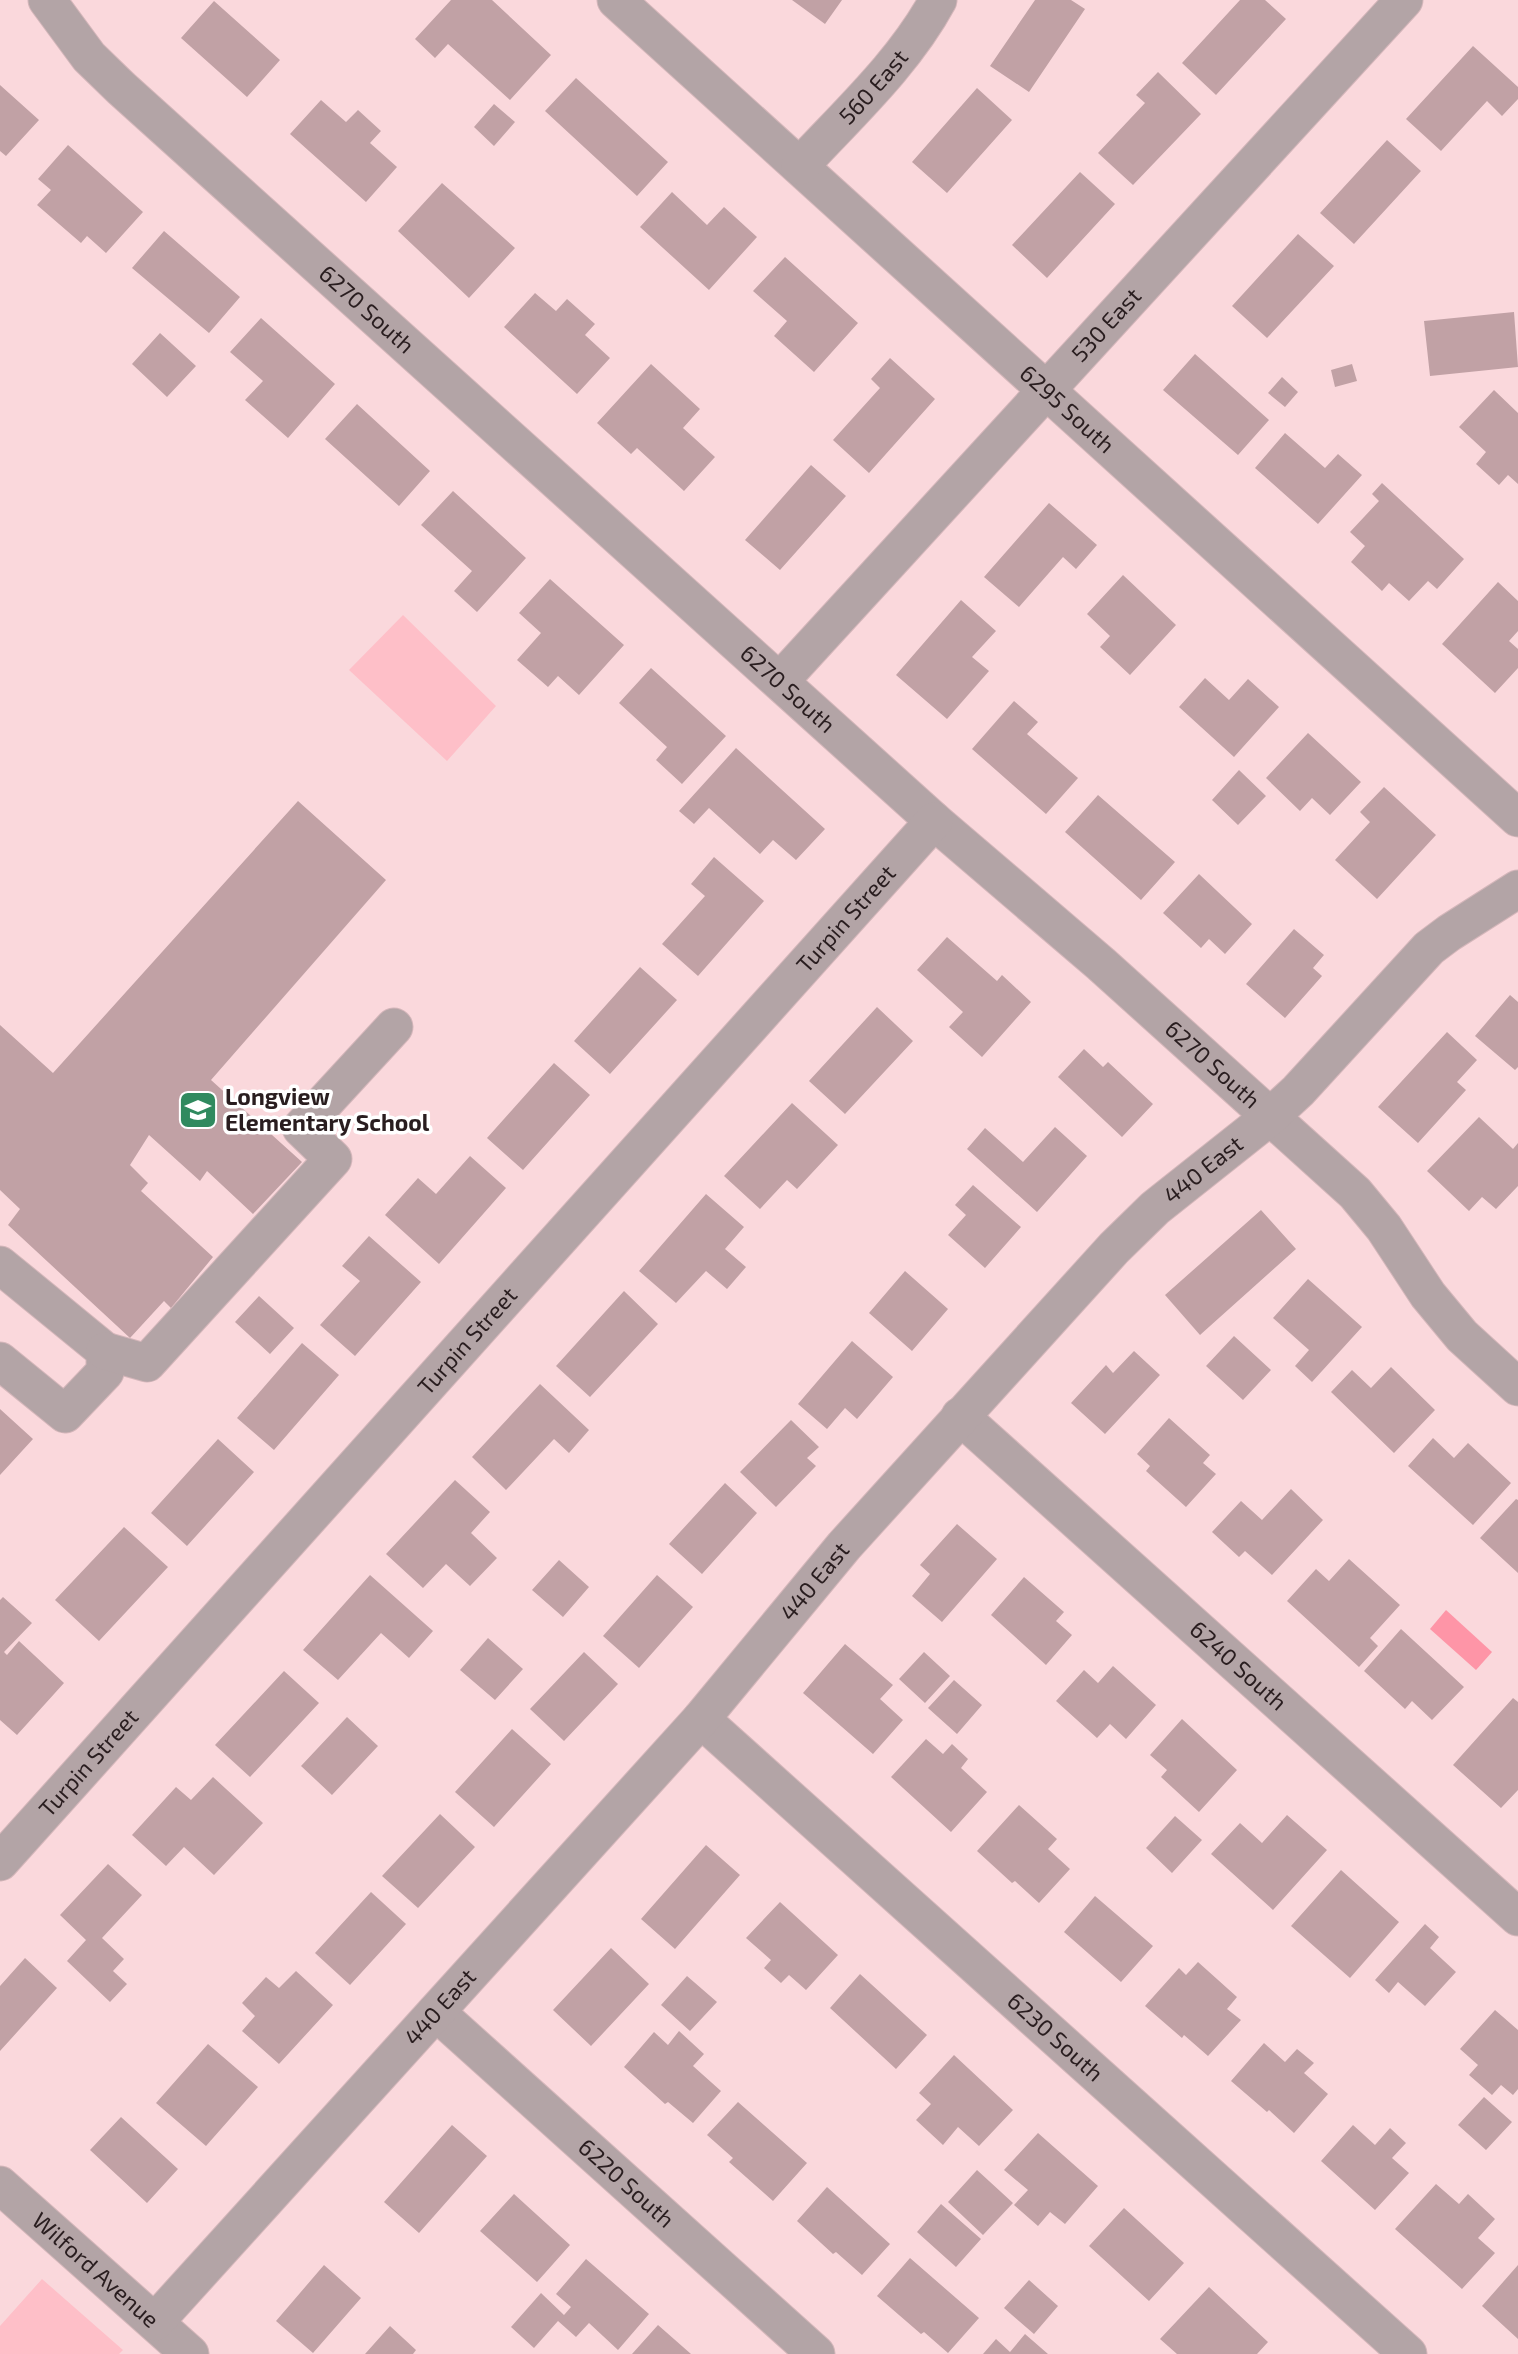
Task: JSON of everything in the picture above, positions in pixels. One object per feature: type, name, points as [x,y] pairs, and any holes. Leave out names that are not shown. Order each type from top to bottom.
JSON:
[{"type":"street","name":"6270 South","points":[[47,0],[89,57],[121,88],[934,821],[1101,964],[1355,1193],[1384,1228],[1427,1295],[1462,1336],[1518,1387]]},
{"type":"street","name":"6295 South","points":[[615,0],[1518,818]]},
{"type":"street","name":"560 East","points":[[800,166],[889,69],[917,35],[938,0]]},
{"type":"street","name":"530 East","points":[[780,681],[1404,0]]},
{"type":"street","name":"Turpin Street","points":[[0,1862],[934,821]]},
{"type":"street","name":"440 East","points":[[155,2322],[701,1719],[844,1546],[1114,1248],[1155,1208],[1271,1116],[1314,1074],[1429,948],[1518,889]]},
{"type":"street","points":[[0,1265],[105,1351],[147,1363],[332,1159],[301,1128],[394,1027]]},
{"type":"street","points":[[0,1361],[65,1414],[105,1372],[105,1351]]},
{"type":"street","name":"6240 South","points":[[960,1416],[1518,1917]]},
{"type":"street","name":"6230 South","points":[[701,1719],[1408,2354]]},
{"type":"street","name":"6220 South","points":[[436,2012],[816,2354]]},
{"type":"street","name":"Wilford Avenue","points":[[0,2185],[190,2354]]},
{"type":"shaded area","points":[[403,615],[496,706],[447,761],[349,670]]},
{"type":"shaded area","points":[[1446,1610],[1492,1652],[1476,1670],[1430,1629]]},
{"type":"shaded area","points":[[42,2279],[123,2350],[119,2354],[0,2354],[0,2326]]},
{"type":"building","points":[[451,0],[492,0],[551,55],[510,100],[448,44],[435,58],[415,39]]},
{"type":"building","points":[[792,0],[842,0],[825,24]]},
{"type":"building","points":[[1035,0],[1071,0],[1085,9],[1029,92],[990,66]]},
{"type":"building","points":[[1240,0],[1265,0],[1286,19],[1216,95],[1182,63]]},
{"type":"building","points":[[214,1],[280,60],[247,97],[181,38]]},
{"type":"building","points":[[1473,46],[1518,87],[1518,99],[1502,116],[1487,101],[1441,151],[1406,119]]},
{"type":"building","points":[[1158,72],[1201,114],[1133,185],[1098,153],[1145,103],[1136,95]]},
{"type":"building","points":[[576,78],[668,162],[637,196],[545,111]]},
{"type":"building","points":[[0,85],[39,120],[6,156],[0,151]]},
{"type":"building","points":[[977,88],[1012,120],[947,193],[912,162]]},
{"type":"building","points":[[321,100],[346,122],[358,110],[381,131],[370,143],[397,167],[366,202],[290,134]]},
{"type":"building","points":[[494,104],[515,122],[494,146],[474,127]]},
{"type":"building","points":[[1387,140],[1421,171],[1354,244],[1320,213]]},
{"type":"building","points":[[68,145],[143,212],[106,253],[87,236],[81,243],[37,205],[51,190],[38,179]]},
{"type":"building","points":[[1080,172],[1115,204],[1047,278],[1012,245]]},
{"type":"building","points":[[442,183],[515,248],[469,298],[398,231]]},
{"type":"building","points":[[672,192],[707,225],[724,207],[757,237],[709,290],[640,227]]},
{"type":"building","points":[[164,231],[240,297],[209,333],[132,268]]},
{"type":"building","points":[[1298,234],[1334,266],[1267,338],[1232,306]]},
{"type":"building","points":[[785,257],[858,323],[814,372],[774,336],[787,321],[753,291]]},
{"type":"building","points":[[535,293],[556,311],[567,299],[595,324],[585,335],[610,358],[577,394],[504,327]]},
{"type":"building","points":[[1514,312],[1518,367],[1430,376],[1424,321]]},
{"type":"building","points":[[261,318],[335,384],[288,438],[245,400],[263,381],[230,352]]},
{"type":"building","points":[[160,333],[196,366],[167,397],[132,364]]},
{"type":"building","points":[[1195,354],[1269,420],[1238,455],[1163,390]]},
{"type":"building","points":[[890,358],[935,399],[869,473],[833,440],[880,388],[871,379]]},
{"type":"building","points":[[651,364],[700,409],[683,428],[715,457],[684,491],[637,448],[631,454],[597,423]]},
{"type":"building","points":[[1352,364],[1357,381],[1335,387],[1331,370]]},
{"type":"building","points":[[1282,377],[1298,392],[1285,407],[1268,393]]},
{"type":"building","points":[[1494,390],[1518,413],[1518,484],[1508,475],[1499,485],[1476,464],[1486,452],[1459,427]]},
{"type":"building","points":[[357,404],[430,471],[399,506],[325,439]]},
{"type":"building","points":[[1285,433],[1325,468],[1338,454],[1362,475],[1318,524],[1255,468]]},
{"type":"building","points":[[811,465],[846,496],[780,570],[745,540]]},
{"type":"building","points":[[1382,483],[1464,559],[1437,589],[1428,581],[1409,601],[1389,583],[1382,591],[1351,562],[1365,546],[1350,532],[1379,501],[1372,494]]},
{"type":"building","points":[[453,491],[526,558],[477,612],[454,591],[472,571],[421,525]]},
{"type":"building","points":[[1049,503],[1097,545],[1076,569],[1063,557],[1019,607],[984,577]]},
{"type":"building","points":[[1123,575],[1176,625],[1130,675],[1100,647],[1110,636],[1087,614]]},
{"type":"building","points":[[550,579],[624,645],[579,695],[558,676],[548,687],[517,660],[541,633],[519,613]]},
{"type":"building","points":[[1498,582],[1518,601],[1518,631],[1509,641],[1518,649],[1518,668],[1495,693],[1442,644]]},
{"type":"building","points":[[961,600],[996,631],[972,657],[989,671],[947,719],[896,675]]},
{"type":"building","points":[[651,668],[726,736],[682,784],[656,760],[667,747],[619,703]]},
{"type":"building","points":[[1205,678],[1229,700],[1248,679],[1279,707],[1234,757],[1179,707]]},
{"type":"building","points":[[1014,701],[1038,722],[1027,734],[1078,778],[1046,814],[972,749]]},
{"type":"building","points":[[1308,733],[1361,782],[1330,815],[1312,798],[1300,811],[1266,778]]},
{"type":"building","points":[[736,748],[825,829],[796,860],[773,840],[760,854],[709,808],[694,824],[679,811]]},
{"type":"building","points":[[1239,770],[1266,796],[1238,825],[1212,800]]},
{"type":"building","points":[[1384,787],[1436,835],[1377,899],[1335,860],[1370,822],[1360,812]]},
{"type":"building","points":[[1098,795],[1175,862],[1141,900],[1065,832]]},
{"type":"building","points":[[298,801],[386,880],[211,1080],[302,1162],[253,1214],[207,1171],[200,1181],[149,1135],[130,1165],[148,1183],[141,1191],[213,1257],[171,1308],[164,1301],[130,1338],[8,1225],[20,1209],[0,1190],[0,1025],[53,1073]]},
{"type":"building","points":[[714,857],[764,901],[698,976],[662,944],[705,896],[691,884]]},
{"type":"building","points":[[1199,874],[1252,924],[1225,954],[1209,939],[1201,948],[1163,913]]},
{"type":"building","points":[[1294,929],[1324,955],[1313,968],[1322,976],[1285,1018],[1246,984]]},
{"type":"building","points":[[947,937],[997,981],[1002,975],[1031,1002],[982,1057],[949,1027],[963,1012],[917,970]]},
{"type":"building","points":[[640,967],[677,1000],[610,1074],[574,1041]]},
{"type":"building","points":[[1510,995],[1518,1002],[1518,1067],[1515,1070],[1475,1036]]},
{"type":"building","points":[[877,1007],[913,1041],[845,1114],[809,1081]]},
{"type":"building","points":[[1447,1032],[1477,1060],[1457,1082],[1466,1090],[1418,1143],[1378,1107]]},
{"type":"building","points":[[1084,1049],[1103,1067],[1108,1062],[1153,1104],[1122,1137],[1058,1077]]},
{"type":"building","points":[[554,1063],[590,1095],[523,1170],[487,1138]]},
{"type":"building","points":[[792,1103],[838,1145],[797,1189],[787,1180],[760,1209],[724,1176]]},
{"type":"building","points":[[1479,1117],[1513,1149],[1518,1143],[1518,1186],[1496,1209],[1482,1197],[1469,1211],[1427,1171]]},
{"type":"building","points":[[1055,1127],[1087,1156],[1037,1212],[967,1149],[985,1128],[1023,1162]]},
{"type":"building","points":[[470,1156],[506,1188],[439,1264],[385,1215],[418,1178],[436,1194]]},
{"type":"building","points":[[973,1185],[1021,1227],[985,1268],[948,1235],[966,1215],[955,1205]]},
{"type":"building","points":[[706,1194],[744,1227],[725,1249],[746,1267],[727,1289],[706,1271],[676,1303],[639,1271]]},
{"type":"building","points":[[1261,1210],[1296,1249],[1200,1335],[1165,1295]]},
{"type":"building","points":[[369,1236],[421,1282],[355,1356],[320,1325],[360,1281],[342,1266]]},
{"type":"building","points":[[905,1271],[948,1309],[912,1351],[869,1313]]},
{"type":"building","points":[[1308,1279],[1362,1327],[1312,1382],[1295,1366],[1309,1350],[1273,1318]]},
{"type":"building","points":[[624,1291],[658,1324],[590,1397],[556,1366]]},
{"type":"building","points":[[259,1296],[294,1328],[270,1354],[235,1322]]},
{"type":"building","points":[[1234,1336],[1271,1370],[1243,1400],[1206,1366]]},
{"type":"building","points":[[852,1341],[893,1377],[857,1419],[845,1408],[827,1429],[798,1404]]},
{"type":"building","points":[[302,1343],[339,1375],[274,1450],[237,1418]]},
{"type":"building","points":[[1134,1351],[1160,1375],[1105,1434],[1071,1403],[1106,1365],[1113,1373]]},
{"type":"building","points":[[1391,1367],[1435,1410],[1394,1453],[1331,1392],[1352,1370],[1371,1388]]},
{"type":"building","points":[[540,1384],[589,1430],[569,1453],[554,1439],[506,1490],[472,1457]]},
{"type":"building","points":[[0,1409],[33,1439],[0,1475]]},
{"type":"building","points":[[1169,1418],[1210,1455],[1203,1463],[1216,1474],[1186,1507],[1146,1471],[1150,1466],[1137,1454]]},
{"type":"building","points":[[791,1420],[819,1447],[807,1458],[816,1466],[776,1507],[740,1472]]},
{"type":"building","points":[[1433,1438],[1454,1458],[1468,1443],[1511,1483],[1473,1525],[1408,1466]]},
{"type":"building","points":[[218,1439],[254,1472],[187,1546],[151,1513]]},
{"type":"building","points":[[455,1480],[490,1512],[471,1533],[497,1558],[470,1586],[446,1564],[423,1588],[386,1554]]},
{"type":"building","points":[[725,1483],[757,1513],[702,1574],[669,1544]]},
{"type":"building","points":[[1291,1489],[1323,1520],[1272,1575],[1245,1551],[1239,1557],[1212,1532],[1241,1501],[1262,1520]]},
{"type":"building","points":[[1516,1499],[1518,1500],[1518,1573],[1480,1538]]},
{"type":"building","points":[[957,1524],[997,1559],[942,1622],[912,1596],[930,1574],[920,1565]]},
{"type":"building","points":[[124,1527],[168,1567],[99,1641],[55,1600]]},
{"type":"building","points":[[1349,1559],[1400,1605],[1370,1638],[1378,1646],[1359,1667],[1287,1601],[1316,1569],[1329,1581]]},
{"type":"building","points":[[559,1560],[589,1587],[563,1617],[532,1590]]},
{"type":"building","points":[[370,1575],[433,1631],[409,1658],[381,1633],[338,1680],[303,1650]]},
{"type":"building","points":[[657,1575],[693,1607],[639,1668],[603,1636]]},
{"type":"building","points":[[1024,1577],[1064,1612],[1056,1621],[1072,1635],[1046,1665],[991,1615]]},
{"type":"building","points":[[3,1597],[32,1623],[4,1652],[7,1655],[19,1641],[64,1683],[17,1735],[0,1720],[0,1600]]},
{"type":"building","points":[[1401,1629],[1464,1687],[1432,1720],[1412,1701],[1405,1709],[1364,1671]]},
{"type":"building","points":[[488,1638],[523,1669],[495,1700],[460,1670]]},
{"type":"building","points":[[845,1644],[893,1685],[880,1699],[903,1720],[873,1754],[803,1693]]},
{"type":"building","points":[[584,1652],[618,1684],[564,1741],[530,1709]]},
{"type":"building","points":[[924,1652],[950,1676],[925,1703],[899,1679]]},
{"type":"building","points":[[1113,1666],[1156,1705],[1126,1739],[1110,1724],[1097,1738],[1056,1701],[1084,1670],[1098,1683]]},
{"type":"building","points":[[284,1671],[319,1703],[250,1777],[215,1745]]},
{"type":"building","points":[[954,1680],[982,1705],[957,1734],[928,1708]]},
{"type":"building","points":[[1513,1698],[1518,1702],[1518,1790],[1501,1808],[1453,1765]]},
{"type":"building","points":[[347,1717],[378,1746],[332,1795],[301,1766]]},
{"type":"building","points":[[1182,1719],[1237,1770],[1199,1812],[1161,1777],[1167,1770],[1150,1755]]},
{"type":"building","points":[[512,1729],[551,1764],[494,1827],[455,1792]]},
{"type":"building","points":[[926,1739],[943,1754],[952,1744],[968,1759],[961,1768],[987,1792],[951,1832],[891,1777]]},
{"type":"building","points":[[213,1777],[263,1823],[214,1875],[184,1847],[166,1866],[132,1835],[176,1787],[191,1800]]},
{"type":"building","points":[[1019,1805],[1057,1839],[1048,1849],[1070,1869],[1039,1903],[977,1851]]},
{"type":"building","points":[[440,1814],[475,1847],[418,1908],[382,1876]]},
{"type":"building","points":[[1287,1815],[1327,1850],[1273,1910],[1211,1854],[1240,1823],[1262,1843]]},
{"type":"building","points":[[1175,1816],[1202,1840],[1172,1873],[1146,1848]]},
{"type":"building","points":[[706,1845],[740,1875],[675,1949],[641,1919]]},
{"type":"building","points":[[108,1864],[142,1895],[102,1938],[124,1959],[113,1971],[127,1984],[110,2002],[67,1961],[86,1940],[60,1915]]},
{"type":"building","points":[[1341,1870],[1399,1922],[1350,1978],[1291,1926]]},
{"type":"building","points":[[371,1892],[406,1924],[350,1985],[315,1953]]},
{"type":"building","points":[[1095,1896],[1153,1946],[1121,1982],[1064,1932]]},
{"type":"building","points":[[780,1902],[838,1955],[806,1990],[789,1975],[781,1983],[764,1968],[771,1960],[746,1938]]},
{"type":"building","points":[[1425,1924],[1439,1937],[1430,1948],[1456,1972],[1425,2006],[1398,1982],[1389,1993],[1375,1980]]},
{"type":"building","points":[[611,1948],[649,1984],[591,2046],[553,2010]]},
{"type":"building","points":[[25,1958],[57,1988],[0,2051],[0,1986]]},
{"type":"building","points":[[1198,1962],[1237,1997],[1227,2009],[1241,2020],[1208,2056],[1145,2006],[1179,1968],[1186,1975]]},
{"type":"building","points":[[296,1971],[333,2005],[279,2064],[242,2031],[255,2016],[242,2003],[266,1977],[279,1988]]},
{"type":"building","points":[[860,1974],[927,2035],[896,2069],[830,2008]]},
{"type":"building","points":[[687,1976],[717,2002],[690,2031],[661,2005]]},
{"type":"building","points":[[1495,2010],[1518,2030],[1518,2089],[1513,2095],[1501,2085],[1492,2095],[1469,2075],[1478,2065],[1460,2049]]},
{"type":"building","points":[[679,2031],[704,2054],[693,2066],[721,2091],[693,2123],[668,2102],[665,2104],[624,2067],[654,2032],[668,2045]]},
{"type":"building","points":[[1264,2043],[1285,2062],[1297,2049],[1314,2063],[1304,2073],[1328,2094],[1294,2133],[1231,2081]]},
{"type":"building","points":[[208,2044],[258,2087],[206,2146],[156,2103]]},
{"type":"building","points":[[954,2055],[1013,2110],[979,2146],[958,2127],[943,2145],[916,2120],[931,2104],[919,2093]]},
{"type":"building","points":[[1484,2097],[1512,2122],[1486,2150],[1458,2125]]},
{"type":"building","points":[[738,2102],[807,2163],[773,2201],[729,2162],[733,2158],[707,2135]]},
{"type":"building","points":[[121,2117],[178,2169],[147,2203],[90,2150]]},
{"type":"building","points":[[452,2125],[487,2156],[419,2233],[384,2202]]},
{"type":"building","points":[[1353,2125],[1375,2145],[1390,2128],[1406,2143],[1392,2158],[1409,2173],[1375,2210],[1321,2161]]},
{"type":"building","points":[[1038,2133],[1098,2186],[1065,2224],[1050,2212],[1038,2226],[1014,2205],[1028,2190],[1004,2170]]},
{"type":"building","points":[[977,2170],[1013,2203],[983,2235],[948,2202]]},
{"type":"building","points":[[1436,2184],[1459,2204],[1468,2194],[1495,2219],[1478,2238],[1495,2253],[1462,2289],[1395,2229]]},
{"type":"building","points":[[827,2187],[890,2244],[862,2275],[836,2252],[833,2254],[797,2221]]},
{"type":"building","points":[[514,2194],[570,2245],[537,2282],[480,2231]]},
{"type":"building","points":[[941,2204],[981,2239],[956,2267],[917,2232]]},
{"type":"building","points":[[1124,2208],[1184,2263],[1149,2301],[1089,2246]]},
{"type":"building","points":[[910,2258],[979,2318],[948,2353],[877,2296]]},
{"type":"building","points":[[586,2259],[649,2314],[618,2350],[589,2323],[576,2337],[558,2321],[534,2348],[511,2327],[541,2293],[564,2315],[571,2307],[556,2294]]},
{"type":"building","points":[[324,2265],[361,2298],[313,2353],[276,2321]]},
{"type":"building","points":[[1518,2265],[1518,2339],[1482,2306]]},
{"type":"building","points":[[1029,2280],[1058,2306],[1034,2334],[1004,2308]]},
{"type":"building","points":[[1209,2287],[1268,2342],[1257,2354],[1177,2354],[1160,2339]]},
{"type":"building","points":[[658,2325],[691,2354],[632,2354]]},
{"type":"building","points":[[390,2326],[416,2350],[413,2354],[365,2354]]},
{"type":"building","points":[[1025,2334],[1048,2354],[983,2354],[996,2339],[1010,2352]]},
{"type":"place","name":"Longview Elementary School","points":[[198,1110]]}]
